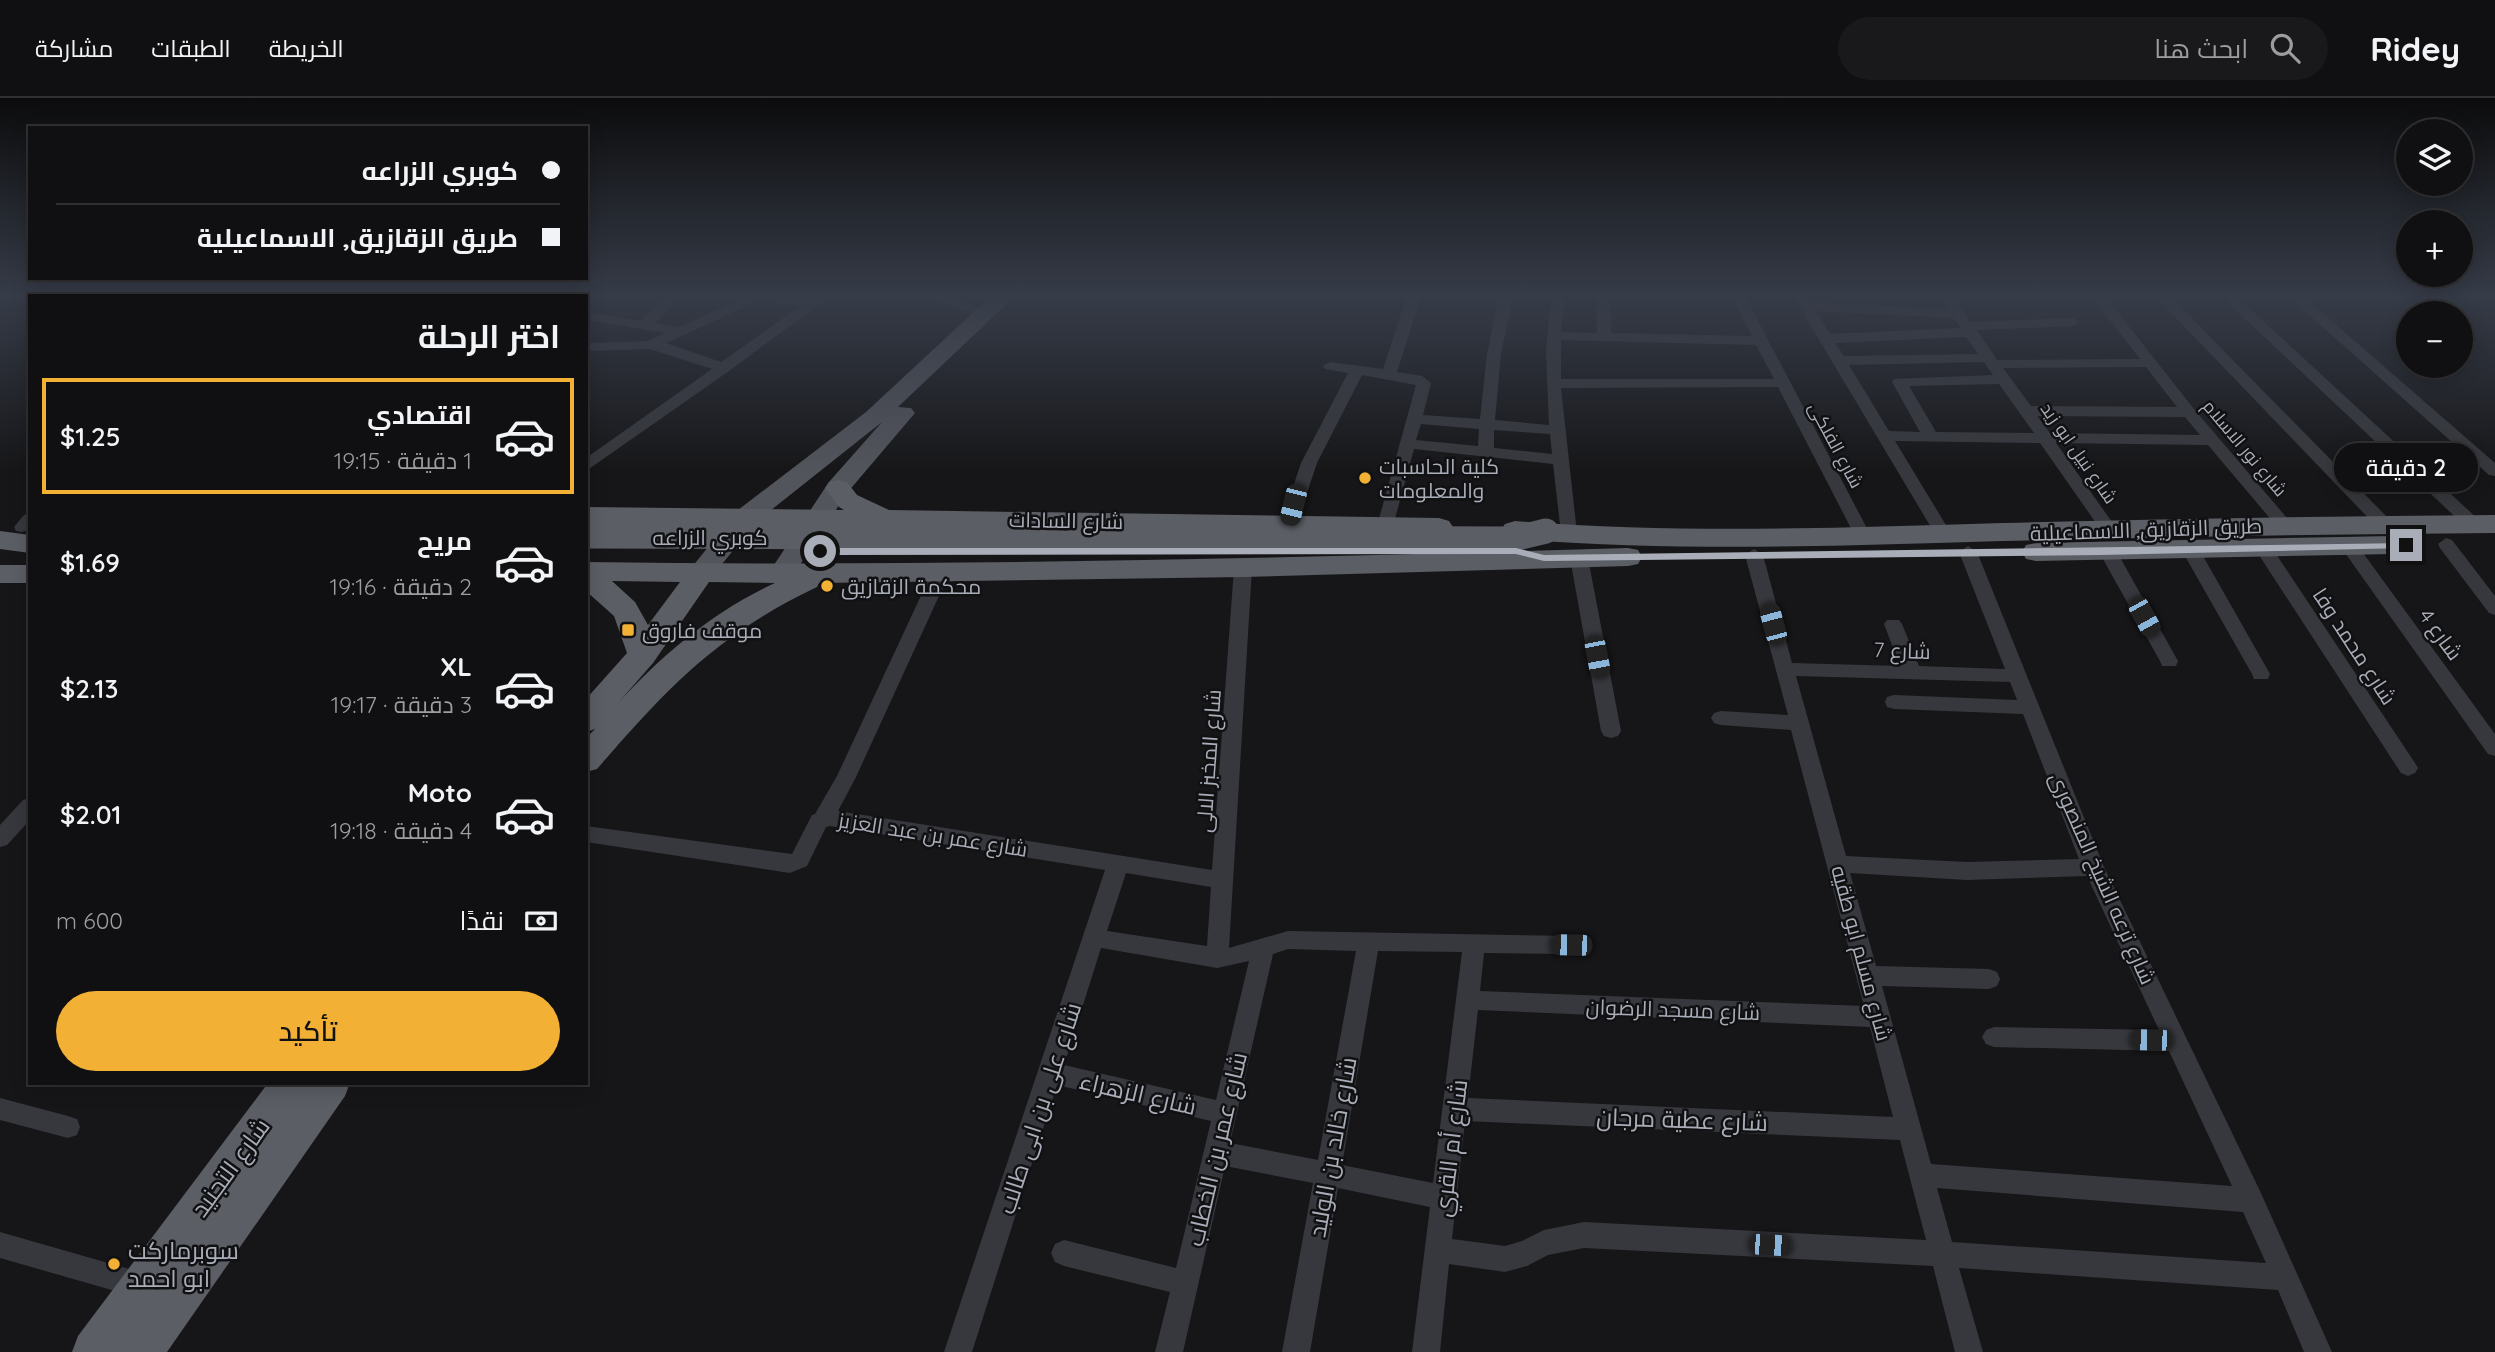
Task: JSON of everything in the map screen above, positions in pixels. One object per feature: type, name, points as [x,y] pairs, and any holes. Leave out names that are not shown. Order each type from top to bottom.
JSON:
[{"type":"highway","points":[[838,488],[856,506],[883,518]]},
{"type":"highway","name":"شارع السادات","points":[[588,516],[1289,523],[1385,526],[1559,545]]},
{"type":"highway","name":"طريق الزقازيق, الاسماعيلية","points":[[1559,545],[1590,536],[1944,535],[2108,541],[2190,549],[2264,549],[2315,547],[2368,535],[2484,524]]},
{"type":"highway","points":[[2291,525],[2315,547]]},
{"type":"highway","name":"طريق الزقازيق, الاسماعيلية","points":[[1559,545],[1754,555],[1968,552],[2291,525],[2446,544],[2495,543]]},
{"type":"highway","name":"كوبري الزراعه","points":[[588,536],[1522,537],[1559,545]]},
{"type":"highway","points":[[588,571],[781,574],[1243,568],[1559,545]]},
{"type":"highway","name":"كوبري الزراعه","points":[[588,551],[1516,551],[1559,545]]},
{"type":"highway","points":[[0,561],[28,559]]},
{"type":"highway","points":[[588,718],[642,655],[701,573]]},
{"type":"highway","points":[[588,758],[646,692],[705,637],[723,623],[771,595],[822,573]]},
{"type":"highway","points":[[0,574],[28,574]]},
{"type":"highway","points":[[588,580],[614,595],[629,612],[637,631],[642,655]]},
{"type":"highway","points":[[662,629],[679,627],[694,630],[705,637]]},
{"type":"highway","name":"شارع التجنيد","points":[[140,1352],[200,1237],[290,1085]]},
{"type":"highway","name":"شارع التجنيد","points":[[94,1352],[143,1286],[200,1237],[329,1085]]},
{"type":"main road","points":[[701,573],[747,516],[874,417],[941,355]]},
{"type":"main road","points":[[781,574],[838,488],[897,419],[964,355]]},
{"type":"street","points":[[686,355],[724,368]]},
{"type":"street","points":[[588,465],[742,355]]},
{"type":"street","points":[[1389,374],[1395,355]]},
{"type":"street","points":[[1486,452],[1487,402],[1494,355]]},
{"type":"street","points":[[1554,355],[1562,460],[1559,545],[1611,731]]},
{"type":"street","name":"شارع الفلكى","points":[[1768,355],[1863,536]]},
{"type":"street","points":[[1834,355],[1944,535]]},
{"type":"street","name":"شارع نبيل ابو زيد","points":[[1986,355],[2045,438],[2108,541],[2169,661]]},
{"type":"street","name":"شارع نور الاسلام","points":[[2145,355],[2189,412],[2291,525]]},
{"type":"street","name":"شارع 4","points":[[2212,355],[2368,535],[2495,749]]},
{"type":"street","points":[[2294,355],[2484,524]]},
{"type":"street","points":[[2362,355],[2495,471]]},
{"type":"street","points":[[1838,361],[2152,363]]},
{"type":"street","points":[[1330,366],[1418,379],[1424,383],[1385,526]]},
{"type":"street","points":[[1289,523],[1298,486],[1312,453],[1357,370]]},
{"type":"street","points":[[1931,437],[1899,383],[2003,379]]},
{"type":"street","points":[[1555,384],[1782,383]]},
{"type":"street","points":[[2026,411],[2189,412]]},
{"type":"street","points":[[1415,419],[1559,430]]},
{"type":"street","points":[[1883,436],[2213,440]]},
{"type":"street","points":[[1408,444],[1562,460]]},
{"type":"street","points":[[2446,544],[2495,609]]},
{"type":"street","points":[[2190,549],[2261,674]]},
{"type":"street","name":"شارع محمد وفا","points":[[2264,549],[2408,768]]},
{"type":"street","name":"شارع ترعه الشيخ المنصورى","points":[[1968,552],[2093,867],[2251,1200],[2318,1352]]},
{"type":"street","name":"شارع مسلم ابو طقيه","points":[[1754,555],[1969,1352]]},
{"type":"street","name":"شارع المخبز الالى","points":[[1217,957],[1243,568]]},
{"type":"street","points":[[823,819],[846,777],[941,572]]},
{"type":"street","points":[[1893,624],[1912,673]]},
{"type":"street","name":"شارع 7","points":[[1786,669],[2017,676]]},
{"type":"street","points":[[1894,702],[2029,707]]},
{"type":"street","points":[[1721,718],[1800,723]]},
{"type":"street","points":[[0,839],[28,808]]},
{"type":"street","name":"شارع عمر بن عبد العزيز","points":[[588,834],[790,864],[800,860],[817,824],[830,818],[1222,880]]},
{"type":"street","name":"شارع على بن ابى طالب","points":[[958,1352],[1052,1073],[1118,863]]},
{"type":"street","points":[[1838,864],[1967,872],[2093,867]]},
{"type":"street","points":[[1094,938],[1217,957],[1230,957],[1288,940],[1571,945]]},
{"type":"street","name":"شارع خالد بن الوليد","points":[[1296,1352],[1369,941]]},
{"type":"street","name":"شارع أم القري","points":[[1426,1352],[1474,943]]},
{"type":"street","name":"شارع عمر بن الخطاب","points":[[1168,1352],[1264,946]]},
{"type":"street","points":[[1868,976],[1989,979]]},
{"type":"street","name":"شارع مسجد الرضوان","points":[[1467,1000],[1879,1017]]},
{"type":"street","points":[[1994,1037],[2177,1041]]},
{"type":"street","name":"شارع الزهراء","points":[[1052,1073],[1224,1113]]},
{"type":"street","points":[[0,1109],[68,1127]]},
{"type":"street","name":"شارع عطية مرجان","points":[[1455,1109],[1909,1129]]},
{"type":"street","points":[[1215,1152],[1444,1198]]},
{"type":"street","points":[[1922,1175],[2251,1200]]},
{"type":"street","points":[[1438,1250],[1506,1259],[1527,1253],[1544,1242],[1584,1235],[1943,1254],[2287,1278]]},
{"type":"street","points":[[0,1245],[143,1286]]},
{"type":"street","points":[[1064,1253],[1185,1283]]},
{"type":"place","name":"كلية الحاسبات والمعلومات","points":[[1365,478]]},
{"type":"place","name":"محكمة الزقازيق","points":[[827,586]]},
{"type":"place","name":"موقف فاروق","points":[[628,630]]},
{"type":"place","name":"سوبرماركت ابو احمد","points":[[114,1264]]},
{"type":"route","points":[[820,551],[1516,551],[1544,558],[2101,552],[2406,545]]}]
